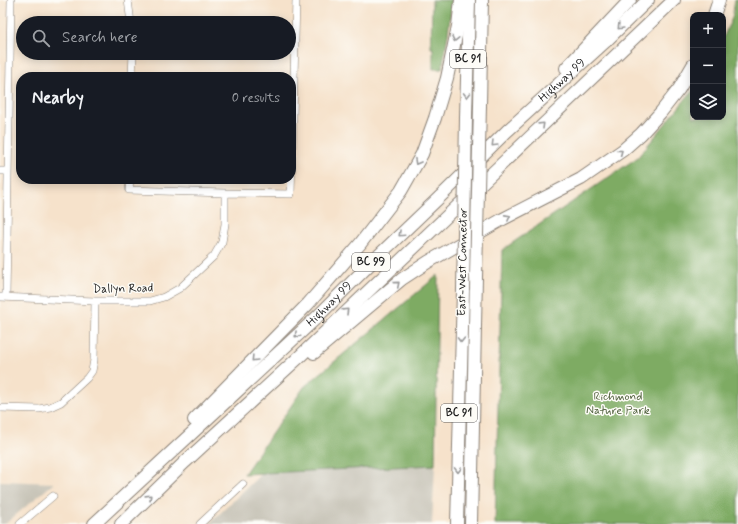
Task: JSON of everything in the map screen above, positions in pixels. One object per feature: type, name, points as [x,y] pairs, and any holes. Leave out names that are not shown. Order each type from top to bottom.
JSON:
[{"type":"highway","points":[[93,524],[308,304],[360,244],[401,191],[422,154],[435,118],[447,78],[458,26],[461,0]]},
{"type":"highway","name":"East-West Connector","points":[[456,524],[469,0]]},
{"type":"highway","name":"East-West Connector","points":[[470,524],[482,0]]},
{"type":"highway","points":[[481,79],[489,0]]},
{"type":"highway","points":[[507,131],[630,0]]},
{"type":"highway","name":"Highway 99","points":[[93,524],[315,319],[507,131],[607,40],[648,0]]},
{"type":"highway","name":"Highway 99","points":[[121,524],[185,462],[297,359],[674,0]]},
{"type":"highway","points":[[715,12],[719,0]]},
{"type":"highway","points":[[185,462],[402,279],[428,262],[503,219],[581,179],[623,150],[641,134],[661,112],[679,89],[690,70]]},
{"type":"street","points":[[3,297],[8,171],[11,0]]},
{"type":"street","points":[[128,0],[130,16]]},
{"type":"street","points":[[295,16],[296,0]]},
{"type":"street","points":[[132,72],[133,60]]},
{"type":"street","points":[[293,72],[294,60]]},
{"type":"street","points":[[0,171],[8,171]]},
{"type":"street","points":[[130,184],[129,190],[226,194],[291,194],[291,184]]},
{"type":"street","name":"Dallyn Road","points":[[3,297],[95,301],[150,301],[164,297],[180,288],[214,256],[222,242],[225,224],[226,194]]},
{"type":"street","points":[[0,408],[39,409],[50,407],[61,402],[87,378],[92,371],[94,360],[95,301]]},
{"type":"street","points":[[200,524],[243,484]]},
{"type":"street","points":[[20,524],[53,496]]},
{"type":"shaded area","points":[[435,465],[432,524],[209,524],[262,473]]},
{"type":"shaded area","points":[[0,481],[54,483],[5,524],[0,524]]},
{"type":"green space","points":[[432,0],[452,0],[442,69],[433,69],[433,48],[431,48]]},
{"type":"green space","name":"Richmond Nature Park","points":[[735,0],[738,0],[738,524],[495,524],[502,250],[638,157],[690,94],[690,120],[726,120],[726,31],[732,18]]},
{"type":"green space","points":[[438,275],[435,465],[244,474],[304,387]]}]
